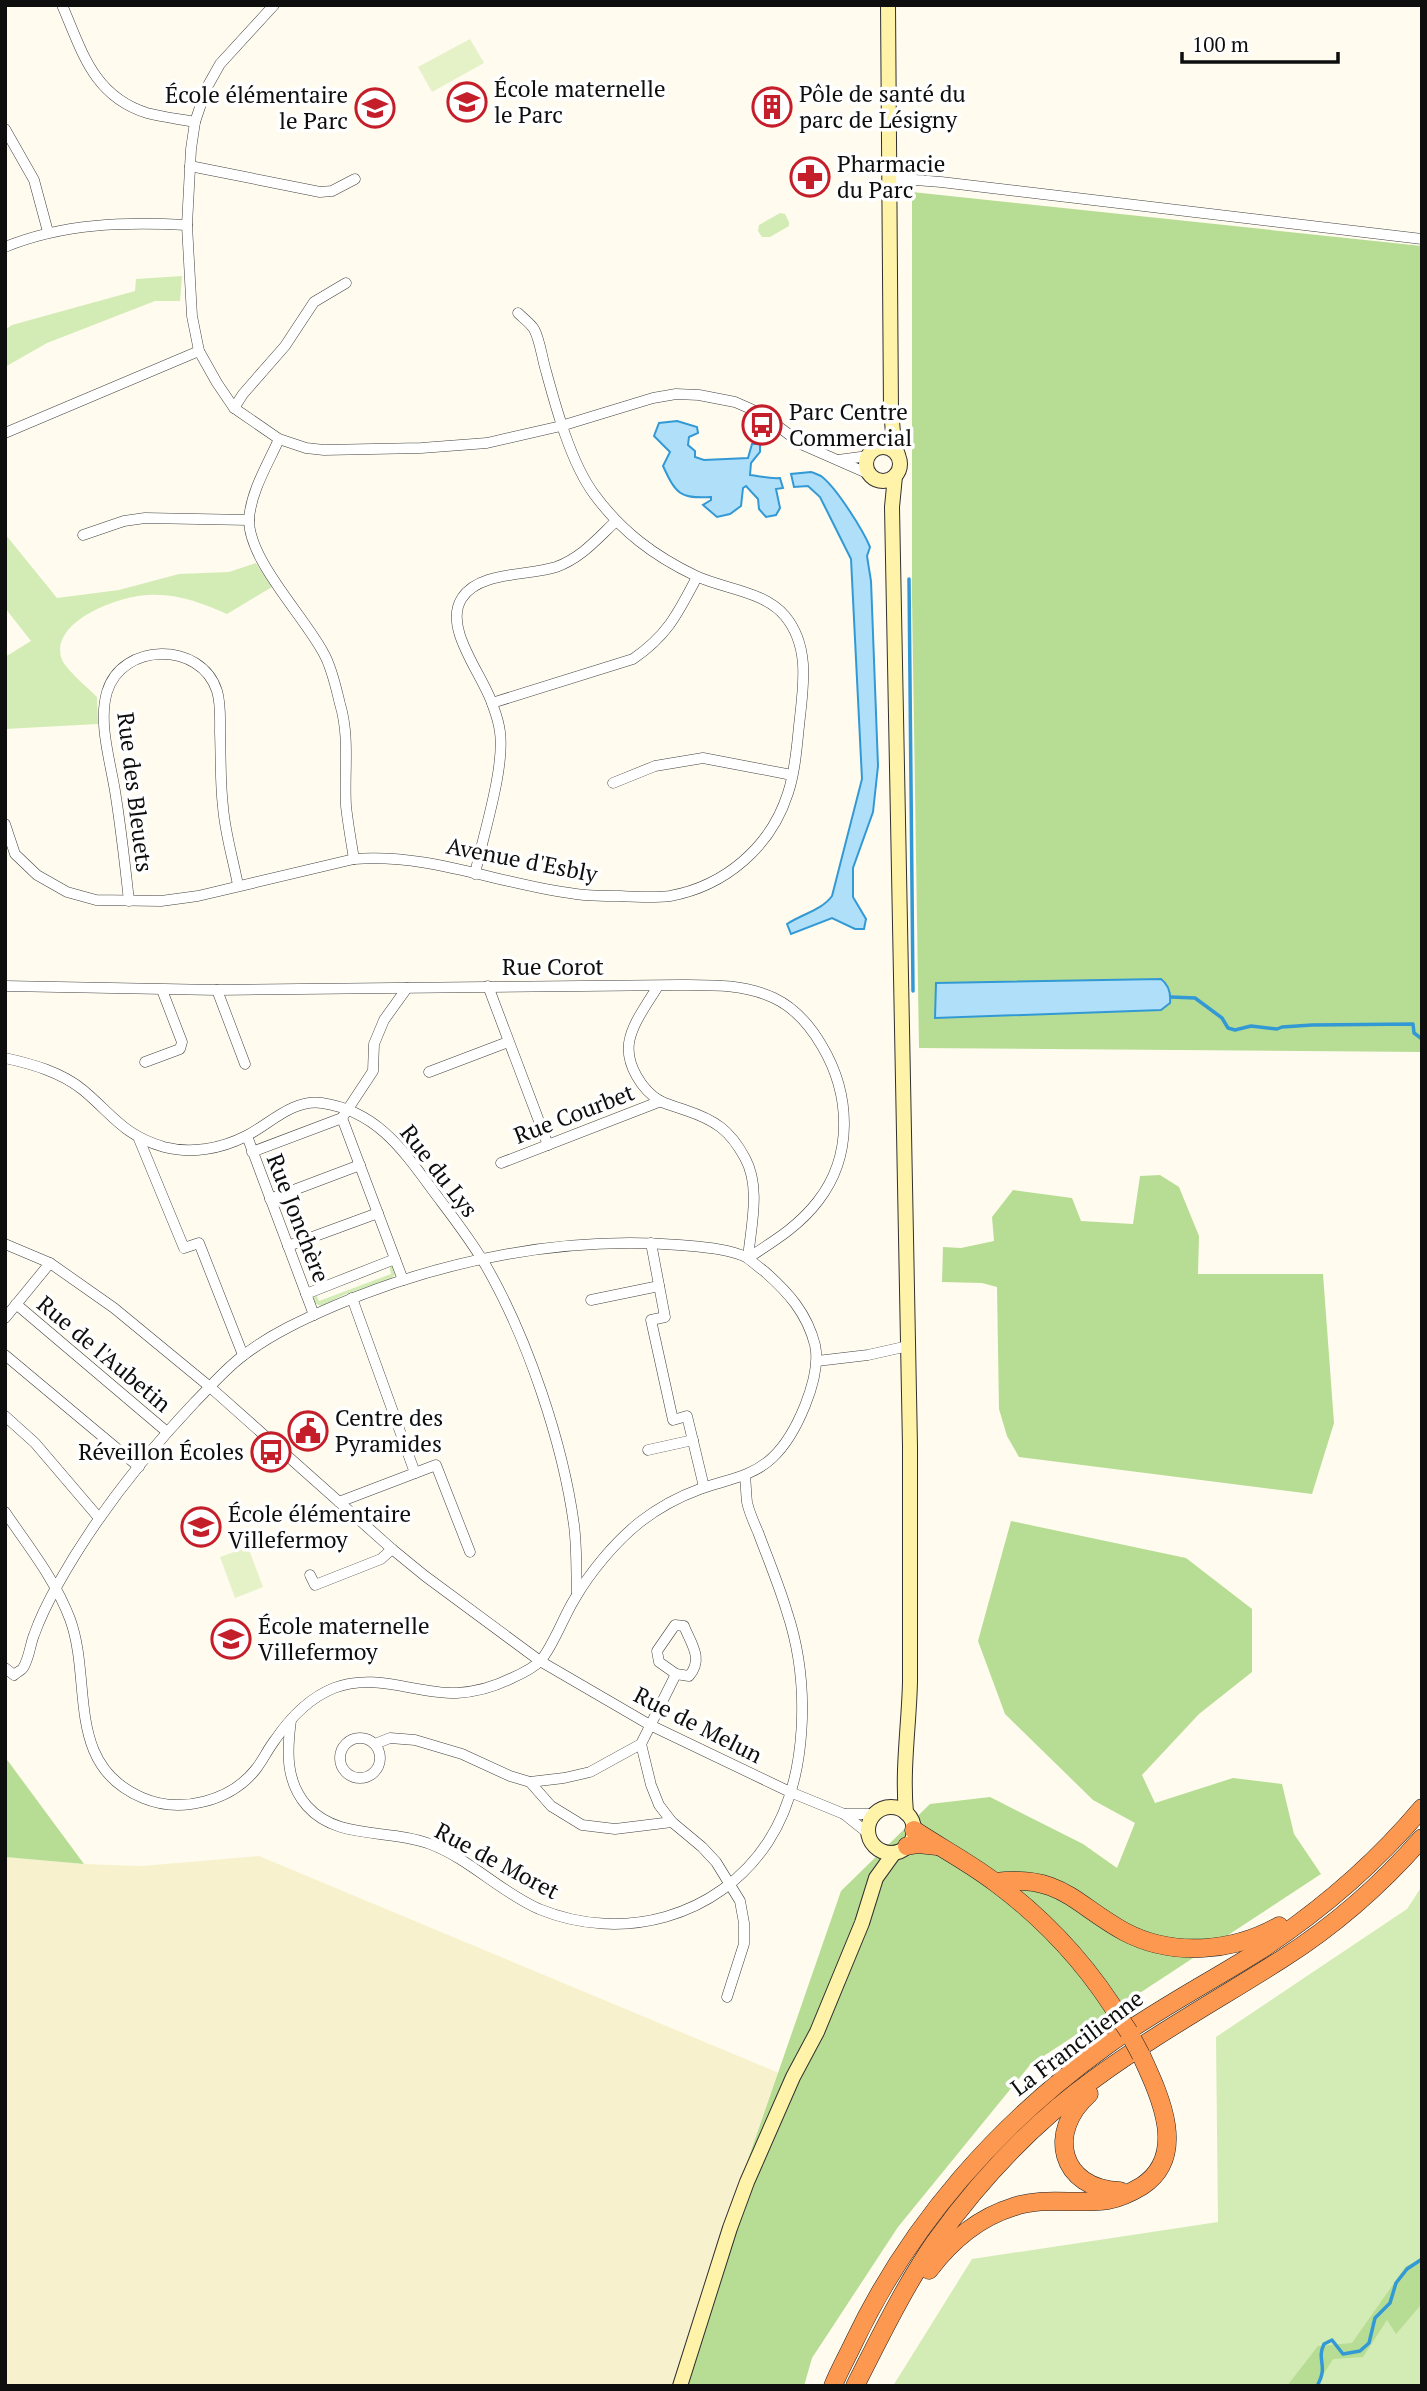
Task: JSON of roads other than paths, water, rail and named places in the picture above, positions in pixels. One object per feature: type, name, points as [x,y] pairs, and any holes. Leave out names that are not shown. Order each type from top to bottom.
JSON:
[{"type":"highway","name":"La Francilienne","points":[[834,2386],[869,2310],[891,2274],[955,2185],[992,2144],[1055,2085],[1106,2046],[1257,1952],[1312,1914],[1362,1872],[1422,1808]]},
{"type":"highway","name":"La Francilienne","points":[[855,2386],[887,2322],[940,2235],[1006,2157],[1068,2099],[1140,2047],[1283,1959],[1338,1919],[1390,1873],[1422,1838]]},
{"type":"highway","points":[[905,1843],[937,1846],[995,1882],[1064,1943],[1109,2000],[1129,2032],[1150,2075],[1166,2118],[1167,2142],[1159,2171],[1140,2187],[1109,2200],[1049,2200],[1014,2206],[981,2220],[964,2232],[925,2274],[909,2286]]},
{"type":"highway","points":[[995,1882],[1031,1880],[1046,1884],[1140,1940],[1181,1948],[1218,1947],[1253,1938],[1292,1919],[1322,1898],[1333,1895]]},
{"type":"highway","points":[[1140,2047],[1122,2067],[1074,2109],[1065,2129],[1064,2141],[1070,2166],[1078,2177],[1091,2186],[1119,2192],[1140,2187]]},
{"type":"street","points":[[62,5],[91,73],[106,88],[122,102],[146,113],[195,122]]},
{"type":"street","points":[[274,5],[220,64],[206,89],[195,122],[190,166],[187,225],[192,316],[199,351],[216,383],[234,408],[279,439],[306,448],[421,448],[487,443],[562,426],[653,398],[676,394],[699,395],[734,402],[751,409],[803,445],[874,477],[887,481],[895,476]]},
{"type":"street","points":[[888,5],[891,410],[894,444],[900,466],[895,476],[892,507],[908,1346],[910,1683],[903,1785],[906,1813]]},
{"type":"street","points":[[5,129],[34,180],[48,232]]},
{"type":"street","points":[[190,166],[320,192],[332,191],[355,179]]},
{"type":"street","points":[[890,178],[954,183],[1422,239]]},
{"type":"street","points":[[5,247],[48,232],[93,225],[187,225]]},
{"type":"street","points":[[234,408],[285,346],[314,302],[346,282]]},
{"type":"street","name":"Avenue d'Esbly","points":[[5,824],[15,853],[37,875],[67,892],[96,900],[161,901],[198,896],[354,859],[380,857],[418,860],[576,894],[669,896],[714,881],[751,856],[777,820],[789,792],[804,682],[803,660],[794,630],[784,614],[773,605],[750,594],[697,577],[663,558],[615,522],[591,490],[562,426],[534,329],[518,313]]},
{"type":"street","points":[[5,433],[199,351]]},
{"type":"street","points":[[891,410],[887,428],[866,466],[892,507]]},
{"type":"street","points":[[279,439],[257,488],[249,520],[256,549],[267,571],[305,622],[325,656],[342,708],[346,749],[346,806],[354,859]]},
{"type":"street","points":[[835,460],[889,448],[898,455]]},
{"type":"street","points":[[83,535],[124,521],[145,518],[249,520]]},
{"type":"street","points":[[475,874],[500,762],[500,732],[492,703],[458,633],[456,614],[462,597],[473,587],[488,580],[555,567],[579,556],[615,522]]},
{"type":"street","points":[[492,703],[633,659],[652,646],[672,624],[697,577]]},
{"type":"street","name":"Rue des Bleuets","points":[[129,901],[124,847],[103,712],[107,689],[118,672],[134,659],[152,654],[174,654],[190,659],[206,672],[216,688],[220,706],[223,807],[238,885]]},
{"type":"street","points":[[613,783],[655,766],[703,758],[792,775]]},
{"type":"street","name":"Rue Corot","points":[[5,986],[162,990],[713,985],[749,988],[777,999],[807,1025],[833,1063],[845,1115],[845,1130],[842,1152],[832,1178],[819,1200],[797,1225],[748,1258]]},
{"type":"street","points":[[488,986],[548,1145]]},
{"type":"street","points":[[658,986],[639,1018],[629,1043],[633,1070],[644,1088],[661,1101],[713,1120],[732,1136],[747,1160],[754,1188],[748,1258]]},
{"type":"street","points":[[252,1152],[345,1114],[373,1071],[374,1044],[384,1020],[407,988]]},
{"type":"street","points":[[145,1062],[180,1049],[182,1042],[162,990]]},
{"type":"street","points":[[217,990],[245,1064]]},
{"type":"street","points":[[429,1072],[508,1042]]},
{"type":"street","name":"Rue du Lys","points":[[5,1058],[56,1074],[82,1089],[112,1119],[139,1139],[166,1147],[188,1151],[220,1147],[247,1136],[298,1105],[319,1102],[345,1114],[366,1117],[383,1130],[412,1162],[481,1259],[509,1311],[547,1411],[561,1459],[574,1526],[577,1594]]},
{"type":"street","name":"Rue Courbet","points":[[501,1163],[661,1101]]},
{"type":"street","points":[[345,1114],[360,1165],[403,1280]]},
{"type":"street","name":"Rue Jonchère","points":[[247,1136],[314,1315]]},
{"type":"street","points":[[139,1139],[184,1248],[198,1243],[243,1355]]},
{"type":"street","points":[[270,1199],[360,1165]]},
{"type":"street","points":[[288,1246],[378,1213]]},
{"type":"street","points":[[651,1243],[665,1317],[651,1320],[673,1420],[687,1416],[704,1487]]},
{"type":"street","points":[[5,1511],[56,1587],[75,1633],[80,1658],[83,1715],[91,1746],[108,1774],[118,1784],[158,1802],[183,1805],[206,1801],[244,1781],[256,1769],[290,1720],[314,1697],[337,1687],[361,1681],[387,1682],[457,1693],[486,1688],[512,1678],[540,1661],[577,1594],[637,1524],[668,1503],[704,1487],[746,1476],[771,1460],[793,1434],[804,1410],[817,1361],[814,1341],[791,1296],[748,1258],[709,1248],[651,1243],[579,1246],[481,1259],[403,1280],[352,1298],[314,1315],[243,1355],[167,1432],[99,1518],[56,1587],[35,1632],[23,1667],[10,1671]]},
{"type":"street","name":"Rue de Melun","points":[[5,1244],[50,1263],[114,1308],[210,1387],[392,1549],[540,1661],[650,1725],[790,1792],[844,1814],[872,1841]]},
{"type":"street","points":[[306,1294],[395,1259]]},
{"type":"street","points":[[5,1318],[50,1263]]},
{"type":"street","points":[[591,1300],[659,1286]]},
{"type":"street","points":[[352,1298],[415,1473]]},
{"type":"street","name":"Rue de l'Aubetin","points":[[16,1304],[167,1432]]},
{"type":"street","points":[[817,1361],[868,1355],[908,1346]]},
{"type":"street","points":[[5,1356],[139,1467]]},
{"type":"street","points":[[5,1416],[35,1443],[99,1518]]},
{"type":"street","points":[[648,1450],[693,1440]]},
{"type":"street","points":[[339,1502],[436,1465],[470,1552]]},
{"type":"street","name":"Rue de Moret","points":[[290,1720],[287,1750],[295,1788],[307,1805],[327,1822],[345,1829],[402,1836],[430,1843],[519,1899],[572,1920],[605,1924],[643,1922],[673,1916],[696,1907],[730,1885],[768,1841],[790,1792],[802,1733],[803,1695],[798,1652],[788,1612],[747,1504],[746,1476]]},
{"type":"street","points":[[310,1575],[315,1585],[381,1559],[392,1549]]},
{"type":"street","points":[[675,1625],[684,1626],[697,1660],[695,1669],[689,1676],[676,1674],[659,1662],[657,1651],[675,1625]]},
{"type":"street","points":[[374,1744],[380,1760],[376,1770],[362,1778],[346,1773],[340,1757],[344,1746],[359,1738],[374,1744],[390,1738],[415,1740],[462,1754],[530,1782],[564,1779],[590,1772],[641,1744],[676,1674]]},
{"type":"street","points":[[641,1744],[659,1805],[671,1822],[716,1862],[740,1900],[744,1934],[740,1960],[727,1997]]},
{"type":"street","points":[[530,1782],[551,1806],[582,1825],[615,1829],[671,1822]]},
{"type":"street","points":[[876,1878],[869,1824],[875,1814],[888,1808],[903,1785]]},
{"type":"street","points":[[680,2386],[747,2182],[793,2077],[817,2032],[862,1923],[876,1878],[905,1843],[910,1817],[906,1813],[888,1808]]},
{"type":"street","name":"Rue de Melun","points":[[844,1814],[875,1814]]},
{"type":"street","points":[[872,1841],[887,1853],[905,1843]]},
{"type":"water","points":[[677,421],[697,427],[698,433],[689,437],[688,445],[695,451],[695,457],[704,460],[748,458],[752,444],[760,444],[760,452],[751,463],[750,475],[780,478],[783,488],[776,489],[780,508],[776,515],[766,517],[759,509],[758,499],[746,486],[743,488],[741,506],[730,514],[717,517],[703,505],[711,500],[711,497],[692,497],[680,493],[663,466],[670,452],[654,436],[659,423]]},
{"type":"water","points":[[811,472],[821,476],[834,489],[870,547],[867,556],[871,581],[878,766],[873,812],[853,868],[853,897],[866,919],[864,929],[855,929],[832,918],[791,934],[787,924],[817,908],[832,896],[862,779],[851,559],[820,497],[808,486],[794,487],[791,474]]},
{"type":"water","points":[[1161,979],[1168,987],[1170,1003],[1161,1010],[935,1018],[936,983]]},
{"type":"waterway","points":[[909,579],[913,991]]},
{"type":"waterway","points":[[1171,997],[1195,998],[1222,1018],[1228,1028],[1235,1030],[1251,1026],[1277,1029],[1312,1025],[1413,1024],[1414,1033],[1422,1039]]},
{"type":"waterway","points":[[1317,2386],[1322,2373],[1321,2355],[1324,2344],[1332,2340],[1343,2354],[1360,2351],[1369,2343],[1375,2318],[1390,2303],[1396,2283],[1407,2269],[1422,2259]]},
{"type":"place","name":"École maternelle le Parc","points":[[467,102]]},
{"type":"place","name":"Pôle de santé du parc de Lésigny","points":[[772,107]]},
{"type":"place","name":"École élémentaire le Parc","points":[[375,108]]},
{"type":"place","name":"Pharmacie du Parc","points":[[810,177]]},
{"type":"place","name":"Parc Centre Commercial","points":[[762,425]]},
{"type":"place","name":"Centre des Pyramides","points":[[308,1431]]},
{"type":"place","name":"Réveillon Écoles","points":[[271,1452]]},
{"type":"place","name":"École élémentaire Villefermoy","points":[[201,1527]]},
{"type":"place","name":"École maternelle Villefermoy","points":[[231,1639]]}]
